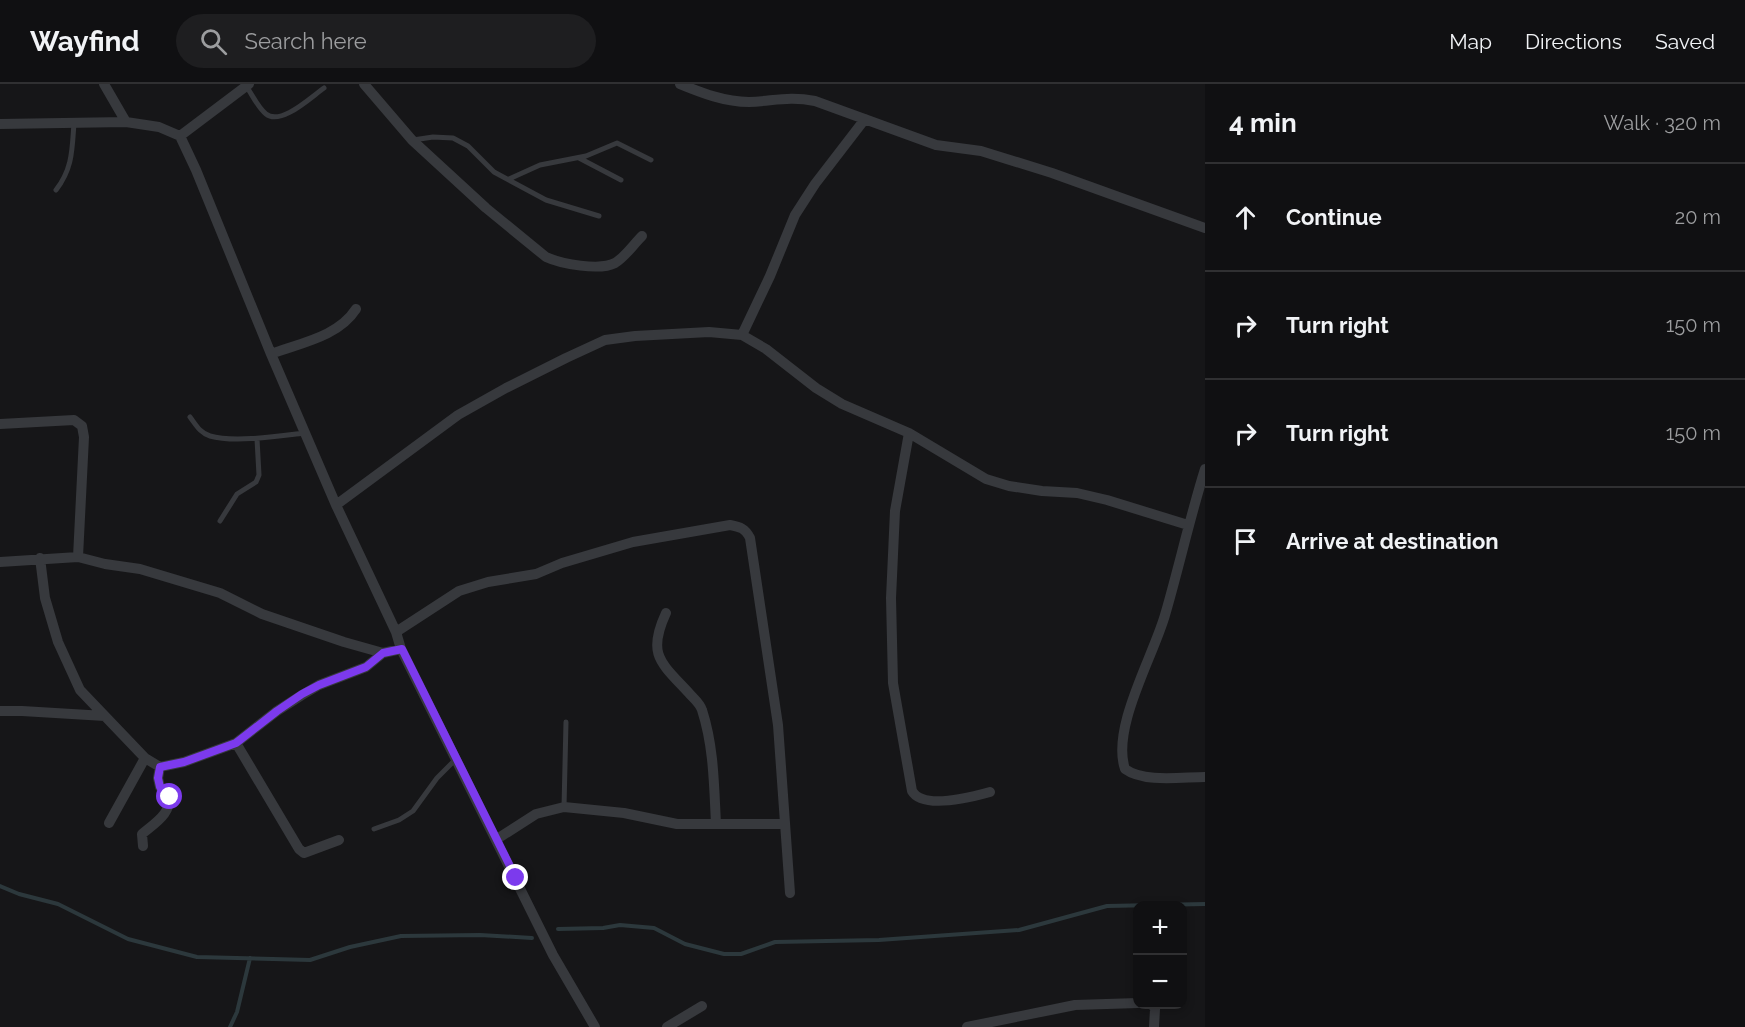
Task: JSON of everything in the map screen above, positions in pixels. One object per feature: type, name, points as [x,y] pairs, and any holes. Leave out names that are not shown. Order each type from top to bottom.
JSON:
[{"type":"street","points":[[104,84],[126,122]]},
{"type":"street","points":[[364,84],[412,141],[486,208],[531,245],[555,261],[571,265],[610,265],[618,261],[642,236]]},
{"type":"street","points":[[680,84],[722,99],[747,102],[796,98],[815,101],[936,145],[981,151],[1004,157],[1205,228]]},
{"type":"street","points":[[180,136],[248,85]]},
{"type":"street","points":[[742,335],[770,276],[795,214],[865,119]]},
{"type":"street","points":[[0,124],[126,122],[159,127],[180,136],[336,505],[402,649],[553,955],[595,1027]]},
{"type":"street","points":[[271,354],[339,328],[356,309]]},
{"type":"street","points":[[336,505],[458,416],[516,383],[605,340],[699,333],[742,335],[766,349],[816,388],[842,404],[872,419],[909,433],[986,479],[1009,486],[1077,493],[1188,525]]},
{"type":"street","points":[[0,423],[74,420],[82,426],[84,437],[78,557]]},
{"type":"street","points":[[909,433],[895,511],[891,598],[893,683],[912,791],[915,797],[924,800],[966,798],[990,792]]},
{"type":"street","points":[[1205,469],[1164,616],[1132,702],[1122,755],[1125,769],[1131,774],[1146,777],[1205,777]]},
{"type":"street","points":[[396,632],[466,588],[536,574],[562,563],[633,542],[730,525],[740,526],[746,530],[750,538],[778,725],[790,893]]},
{"type":"street","points":[[0,562],[78,557],[140,569],[219,593],[262,614],[383,653]]},
{"type":"street","points":[[40,558],[45,598],[58,642],[80,690],[144,758],[160,767],[184,762],[236,743],[302,694],[366,667],[383,653],[402,649]]},
{"type":"street","points":[[666,614],[658,631],[656,650],[664,665],[701,706],[714,773],[716,824]]},
{"type":"street","points":[[0,711],[105,716]]},
{"type":"street","points":[[236,743],[298,849],[304,853],[339,840]]},
{"type":"street","points":[[109,823],[144,758]]},
{"type":"street","points":[[143,846],[142,834],[167,812],[170,804],[168,793],[160,787],[158,778],[160,767]]},
{"type":"street","points":[[497,839],[536,814],[564,807],[624,813],[677,824],[785,824]]},
{"type":"street","points":[[967,1027],[1075,1005],[1133,1003]]},
{"type":"street","points":[[667,1027],[702,1006]]},
{"type":"street","points":[[1154,1027],[1155,1009]]},
{"type":"lane","points":[[248,85],[266,114],[276,118],[285,116],[324,88]]},
{"type":"lane","points":[[56,190],[65,178],[69,167],[74,123]]},
{"type":"lane","points":[[412,141],[433,137],[453,138],[468,146],[494,172],[546,200],[599,216]]},
{"type":"lane","points":[[509,179],[540,165],[579,158],[617,143],[651,160]]},
{"type":"lane","points":[[579,158],[621,180]]},
{"type":"lane","points":[[190,417],[199,430],[211,436],[257,439],[305,433]]},
{"type":"lane","points":[[220,521],[237,494],[256,482],[259,475],[257,439]]},
{"type":"lane","points":[[564,807],[566,722]]},
{"type":"lane","points":[[374,829],[399,820],[413,811],[437,778],[456,759]]},
{"type":"waterway","points":[[0,886],[19,894],[58,904],[128,939],[197,957],[310,960],[350,947],[401,936],[480,935],[532,938]]},
{"type":"waterway","points":[[558,929],[603,928],[620,925],[654,928],[685,944],[724,954],[741,954],[775,942],[879,940],[1019,930],[1107,906],[1205,904]]},
{"type":"waterway","points":[[230,1027],[237,1012],[250,958]]},
{"type":"route","points":[[170,797],[160,787],[158,778],[160,767],[184,762],[236,743],[302,694],[366,667],[383,653],[402,649],[516,878]]}]
